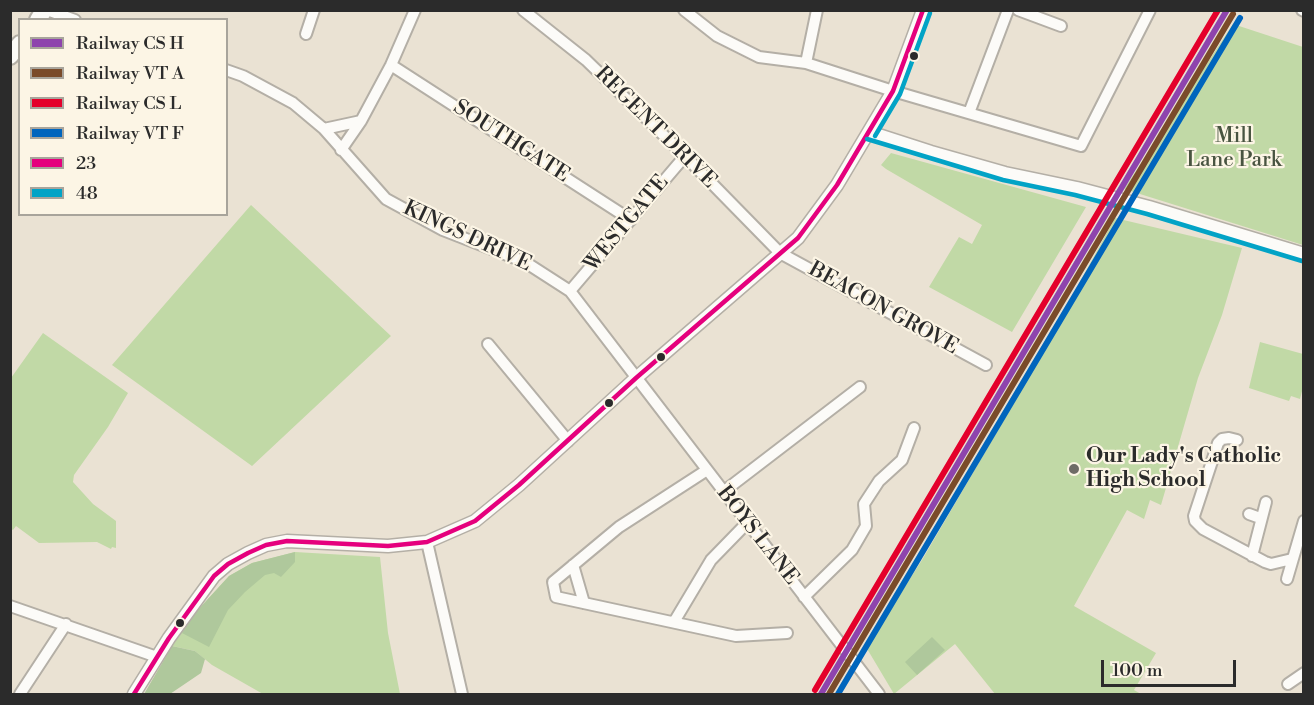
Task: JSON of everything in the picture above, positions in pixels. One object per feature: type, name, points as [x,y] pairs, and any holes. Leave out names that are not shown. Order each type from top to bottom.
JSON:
[{"type":"street","points":[[46,10],[69,18]]},
{"type":"street","points":[[306,34],[314,10]]},
{"type":"street","points":[[341,150],[361,121],[391,64],[415,10]]},
{"type":"street","name":"REGENT DRIVE","points":[[523,10],[586,60],[780,253]]},
{"type":"street","points":[[684,10],[717,36],[759,57],[806,63],[1081,146],[1150,10]]},
{"type":"street","points":[[806,63],[817,10]]},
{"type":"street","points":[[134,694],[214,576],[228,564],[248,553],[266,545],[287,541],[388,546],[428,542],[475,520],[519,485],[636,378],[798,238],[819,212],[893,91],[923,10]]},
{"type":"street","points":[[969,113],[1008,10]]},
{"type":"street","points":[[1018,10],[1062,26]]},
{"type":"street","name":"SOUTHGATE","points":[[391,64],[631,220]]},
{"type":"street","name":"KINGS DRIVE","points":[[228,71],[243,76],[293,103],[324,129],[386,199],[443,230],[525,262],[570,291],[636,378]]},
{"type":"street","points":[[324,129],[361,121]]},
{"type":"street","points":[[869,132],[994,170],[1149,207],[1304,254]]},
{"type":"street","name":"WESTGATE","points":[[570,291],[685,156]]},
{"type":"street","name":"BEACON GROVE","points":[[780,253],[986,365]]},
{"type":"street","points":[[488,344],[568,441]]},
{"type":"street","name":"BOYS LANE","points":[[636,378],[879,694]]},
{"type":"street","points":[[723,492],[860,387]]},
{"type":"street","points":[[804,597],[852,550],[866,526],[864,504],[879,481],[903,460],[914,428]]},
{"type":"street","points":[[1237,440],[1228,438],[1218,443],[1194,516],[1195,521],[1203,529],[1271,564],[1292,559]]},
{"type":"street","points":[[706,470],[619,527],[573,565],[553,582],[556,597],[736,636],[787,633]]},
{"type":"street","points":[[1252,556],[1266,502]]},
{"type":"street","points":[[1249,514],[1260,518]]},
{"type":"street","points":[[674,622],[711,561],[747,523]]},
{"type":"street","points":[[1287,579],[1302,528]]},
{"type":"street","points":[[428,542],[462,694]]},
{"type":"street","points":[[573,565],[584,603]]},
{"type":"street","points":[[10,606],[157,657]]},
{"type":"street","points":[[20,694],[66,624]]},
{"type":"street","points":[[1300,690],[1291,682],[1304,673]]},
{"type":"green space","name":"Mill Lane Park","points":[[1233,24],[1303,47],[1303,245],[1124,189]]},
{"type":"green space","points":[[891,153],[1086,207],[1012,332],[929,287],[959,237],[972,244],[982,225],[886,169],[881,165]]},
{"type":"green space","points":[[251,205],[391,336],[252,466],[112,365]]},
{"type":"green space","name":"Our Lady's Catholic High School","points":[[1115,218],[1242,248],[1222,315],[1198,378],[1161,505],[1150,500],[1144,519],[1127,510],[1074,606],[1156,653],[1134,690],[1141,694],[995,694],[955,644],[894,694],[866,647],[922,560],[1012,406]]},
{"type":"green space","points":[[43,333],[128,393],[108,427],[74,475],[73,482],[93,504],[116,521],[116,548],[111,549],[97,542],[39,543],[16,526],[13,530],[11,529],[11,378]]},
{"type":"green space","points":[[1260,342],[1303,354],[1303,387],[1300,399],[1291,396],[1289,401],[1249,388]]},
{"type":"green space","points":[[295,552],[380,557],[388,633],[400,694],[263,694],[212,665],[195,651],[172,646],[196,612],[229,576],[252,563]]},
{"type":"green space","points":[[295,552],[295,562],[281,577],[274,573],[265,575],[228,610],[209,647],[182,633],[196,612],[229,576],[252,563]]},
{"type":"green space","points":[[932,637],[945,650],[917,675],[905,662]]},
{"type":"green space","points":[[172,646],[195,651],[205,659],[201,673],[170,694],[144,694]]},
{"type":"transit line","name":"23","points":[[134,694],[169,638],[214,576],[228,564],[248,553],[266,545],[287,541],[388,546],[427,542],[475,521],[519,485],[636,378],[798,238],[837,185],[893,91],[923,10]]},
{"type":"transit line","points":[[815,690],[1218,10]]},
{"type":"transit line","points":[[821,694],[1227,10]]},
{"type":"transit line","name":"48","points":[[875,136],[900,94],[930,13]]},
{"type":"transit line","points":[[829,694],[1233,14]]},
{"type":"transit line","points":[[838,694],[1240,18]]},
{"type":"transit line","name":"48","points":[[867,139],[1003,180],[1075,195],[1147,214],[1302,261]]},
{"type":"place","name":"Our Lady's Catholic High School","points":[[1074,469]]}]
